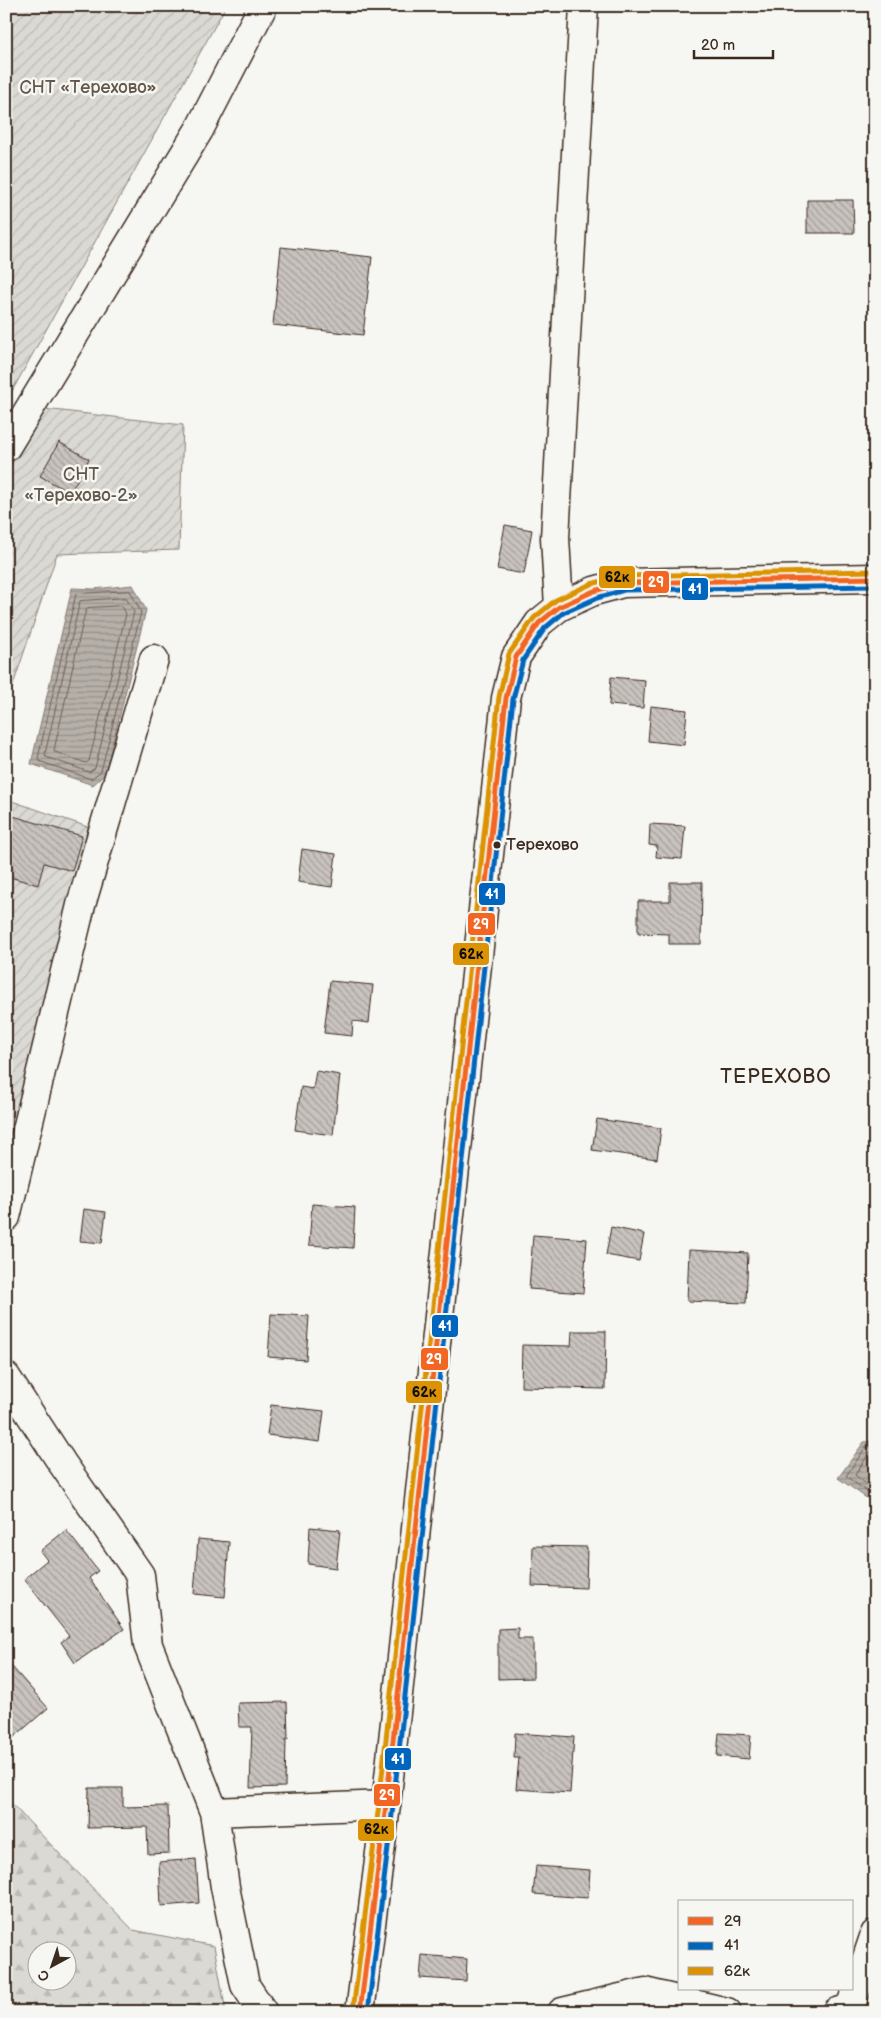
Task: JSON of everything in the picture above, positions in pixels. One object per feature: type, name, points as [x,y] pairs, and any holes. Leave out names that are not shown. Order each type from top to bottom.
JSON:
[{"type":"street","points":[[6,447],[199,130],[263,6]]},
{"type":"street","points":[[559,607],[555,538],[584,6]]},
{"type":"street","points":[[360,2012],[386,1805],[506,698],[516,657],[539,623],[559,607],[594,591],[623,583],[875,578]]},
{"type":"street","points":[[6,1217],[81,906],[154,659]]},
{"type":"street","points":[[6,1377],[62,1463],[140,1575],[148,1646],[214,1812],[225,1887],[245,1985],[263,2012]]},
{"type":"street","points":[[214,1812],[386,1805]]},
{"type":"street","points":[[837,2012],[850,2008],[875,1934]]},
{"type":"street","points":[[562,2012],[645,1992],[727,2012]]},
{"type":"green space","name":"СНТ «Терехово»","points":[[6,6],[226,6],[6,402]]},
{"type":"green space","name":"СНТ «Терехово-2»","points":[[45,409],[183,425],[179,550],[57,554],[6,706],[6,472]]},
{"type":"green space","points":[[6,799],[88,827],[6,1166]]},
{"type":"green space","points":[[6,1798],[133,1930],[214,1946],[226,2012],[6,2012]]},
{"type":"water","points":[[133,585],[146,610],[105,774],[93,785],[31,764],[72,588],[94,589]]},
{"type":"water","points":[[875,1441],[875,1504],[838,1478],[864,1442]]},
{"type":"building","points":[[807,200],[853,200],[854,233],[807,233]]},
{"type":"building","points":[[281,247],[372,257],[363,335],[273,325]]},
{"type":"building","points":[[59,442],[89,459],[70,493],[40,476]]},
{"type":"building","points":[[505,525],[532,530],[524,574],[497,569]]},
{"type":"building","points":[[611,677],[645,680],[643,708],[609,705]]},
{"type":"building","points":[[651,706],[687,710],[684,745],[648,741]]},
{"type":"building","points":[[6,814],[82,836],[72,871],[44,863],[38,885],[6,876]]},
{"type":"building","points":[[650,824],[685,826],[682,859],[656,857],[657,846],[649,845]]},
{"type":"building","points":[[302,849],[336,854],[332,887],[298,882]]},
{"type":"building","points":[[670,882],[702,882],[701,944],[669,944],[669,934],[638,933],[638,901],[670,901]]},
{"type":"building","points":[[330,981],[373,985],[369,1023],[353,1021],[352,1036],[324,1033]]},
{"type":"building","points":[[316,1071],[340,1075],[333,1135],[295,1130],[301,1087],[313,1089]]},
{"type":"building","points":[[597,1119],[661,1128],[657,1159],[592,1150]]},
{"type":"building","points":[[312,1204],[355,1207],[353,1248],[309,1245]]},
{"type":"building","points":[[84,1209],[106,1212],[102,1243],[80,1241]]},
{"type":"building","points":[[611,1227],[644,1234],[639,1261],[606,1255]]},
{"type":"building","points":[[533,1235],[587,1239],[583,1293],[529,1289]]},
{"type":"building","points":[[689,1250],[748,1253],[746,1303],[687,1301]]},
{"type":"building","points":[[271,1314],[309,1316],[306,1360],[268,1357]]},
{"type":"building","points":[[572,1331],[606,1331],[605,1389],[521,1387],[522,1345],[571,1346]]},
{"type":"building","points":[[271,1405],[324,1411],[320,1442],[267,1435]]},
{"type":"building","points":[[310,1527],[340,1530],[336,1568],[308,1564]]},
{"type":"building","points":[[66,1530],[98,1571],[89,1578],[124,1629],[75,1663],[61,1642],[69,1636],[24,1579],[47,1560],[40,1551]]},
{"type":"building","points":[[198,1539],[229,1542],[225,1597],[194,1594]]},
{"type":"building","points":[[533,1546],[587,1547],[586,1588],[532,1586]]},
{"type":"building","points":[[518,1628],[518,1639],[533,1639],[533,1678],[498,1679],[498,1629]]},
{"type":"building","points":[[6,1660],[48,1708],[6,1744]]},
{"type":"building","points":[[287,1702],[288,1739],[286,1739],[285,1787],[250,1788],[252,1727],[239,1727],[238,1703]]},
{"type":"building","points":[[515,1733],[574,1737],[570,1793],[516,1789],[519,1758],[514,1758]]},
{"type":"building","points":[[719,1733],[751,1735],[749,1759],[717,1756]]},
{"type":"building","points":[[89,1788],[123,1788],[123,1807],[168,1806],[169,1853],[148,1854],[147,1827],[88,1828]]},
{"type":"building","points":[[196,1859],[199,1903],[161,1906],[159,1862]]},
{"type":"building","points":[[536,1866],[590,1870],[588,1898],[533,1894]]},
{"type":"building","points":[[422,1955],[467,1959],[466,1981],[420,1978]]},
{"type":"transit line","name":"62к","points":[[353,2011],[379,1804],[499,697],[509,654],[534,618],[556,600],[591,584],[622,576],[875,571]]},
{"type":"transit line","name":"29","points":[[360,2012],[386,1805],[506,698],[516,657],[539,623],[559,607],[594,591],[623,583],[875,578]]},
{"type":"transit line","name":"41","points":[[368,2012],[393,1806],[513,699],[523,660],[545,628],[563,613],[597,598],[624,590],[875,586]]},
{"type":"place","name":"Терехово","points":[[497,845]]},
{"type":"district","name":"ТЕРЕХОВО","points":[[776,1077]]}]
